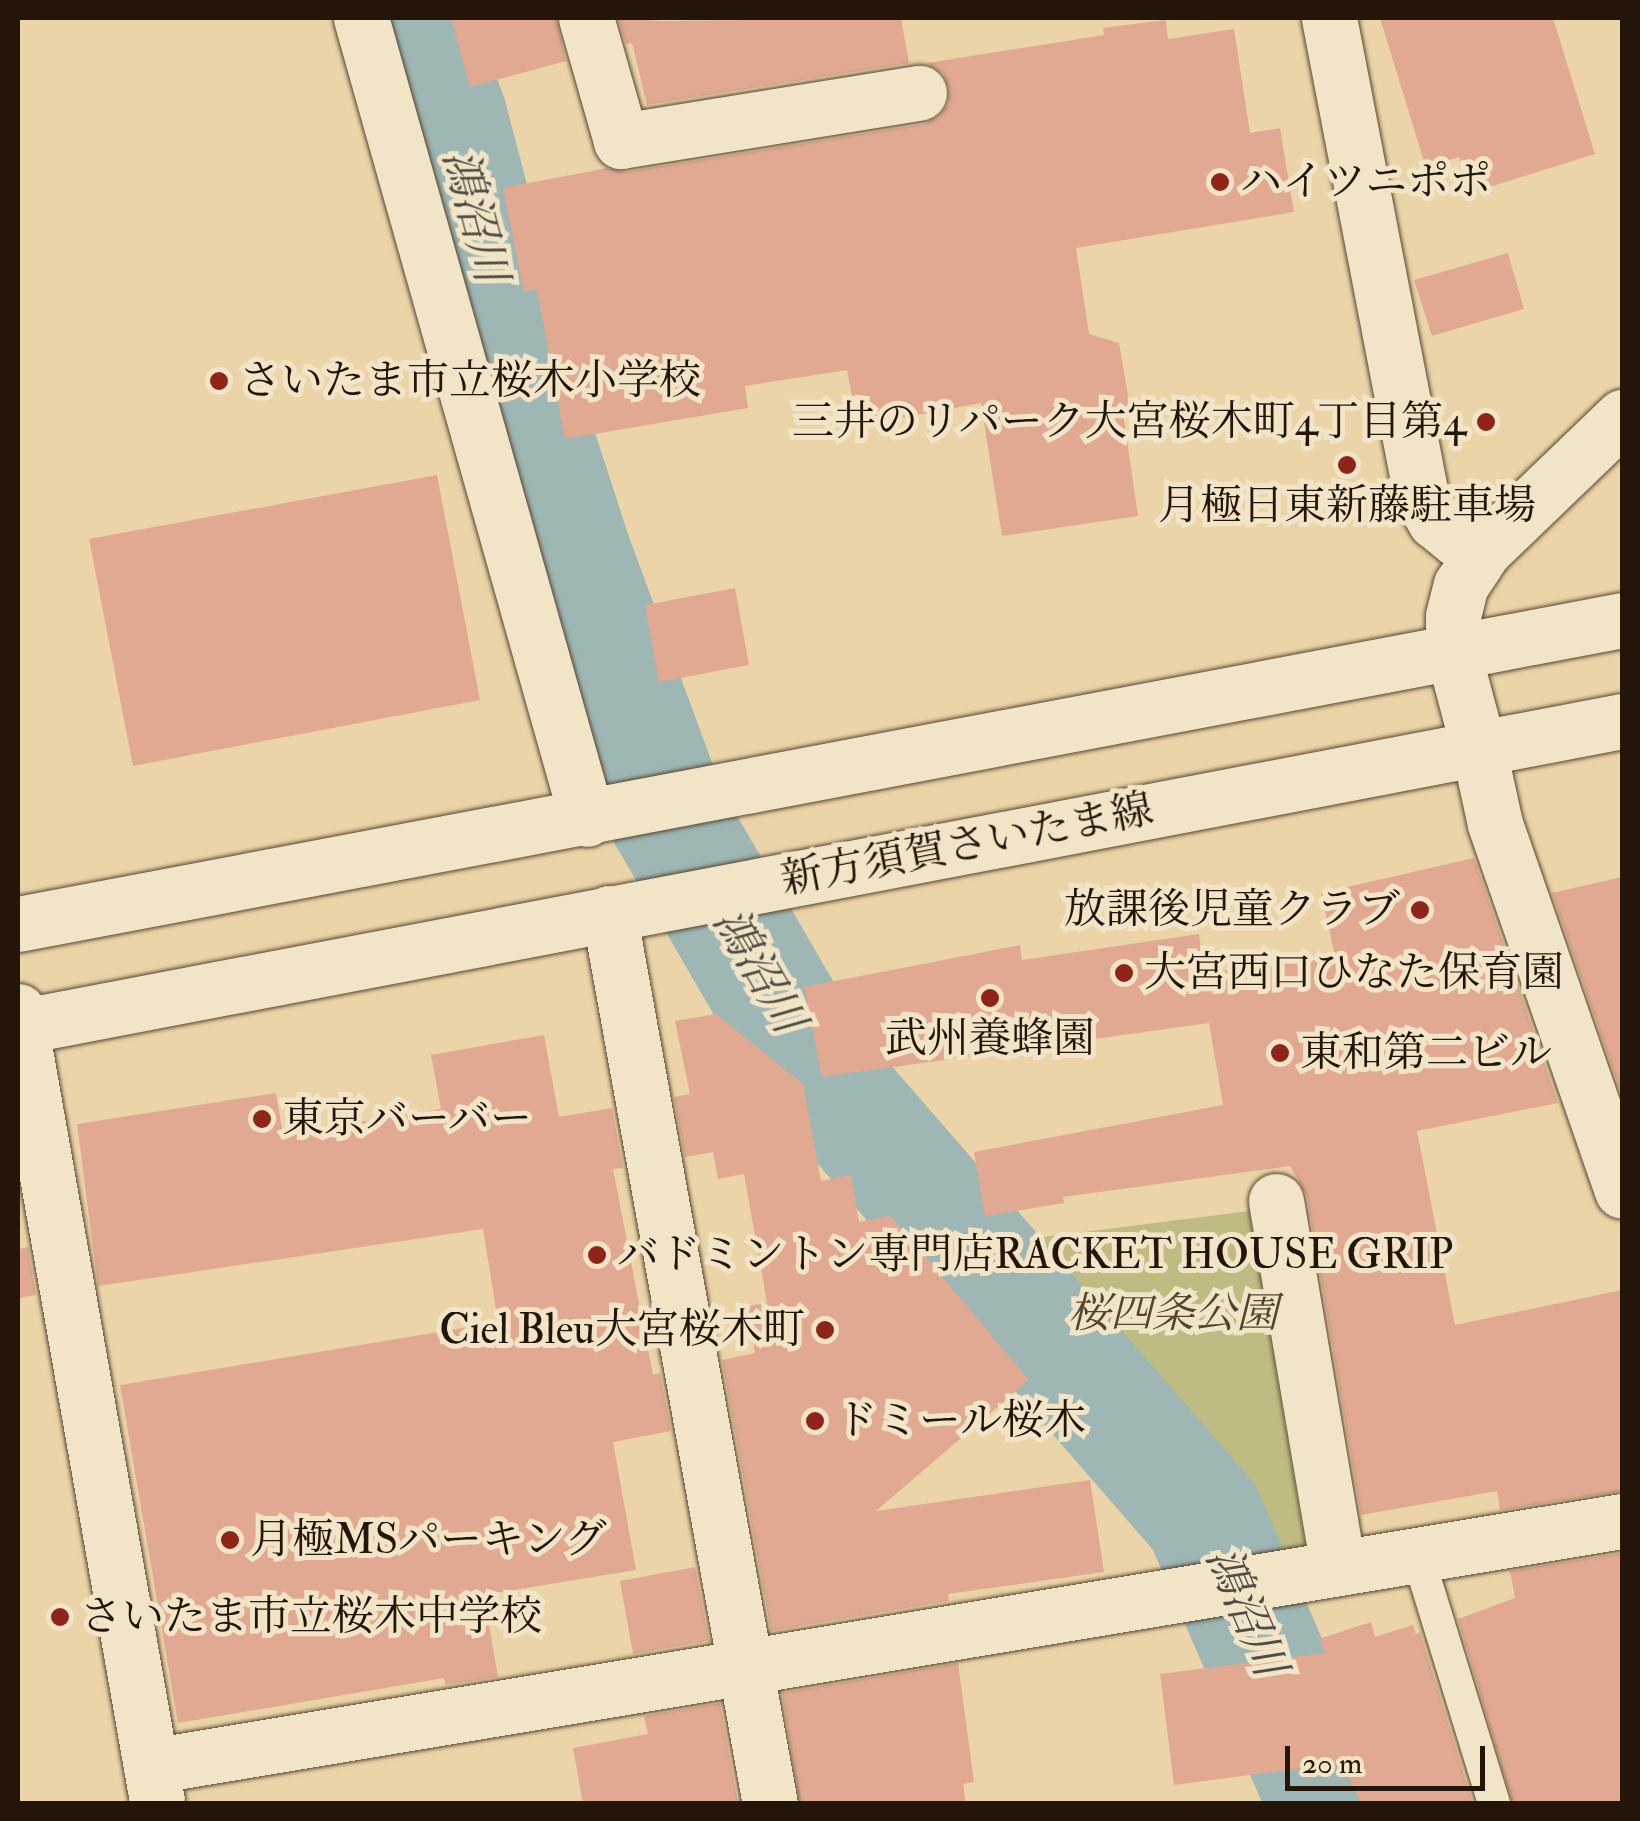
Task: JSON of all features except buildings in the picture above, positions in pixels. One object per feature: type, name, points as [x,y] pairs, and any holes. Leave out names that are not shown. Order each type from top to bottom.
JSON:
[{"type":"street","points":[[586,18],[621,142],[919,93]]},
{"type":"street","points":[[1329,18],[1422,497],[1434,520],[1457,540],[1484,550]]},
{"type":"street","points":[[362,19],[603,816]]},
{"type":"street","points":[[1622,417],[1484,550],[1462,585],[1453,616],[1453,652],[1495,824],[1622,1192]]},
{"type":"street","points":[[18,924],[748,789],[1622,620]]},
{"type":"street","name":"新方須賀さいたま線","points":[[19,1022],[1622,721]]},
{"type":"street","points":[[625,910],[770,1804]]},
{"type":"street","points":[[19,1022],[154,1785],[746,1668],[1622,1521]]},
{"type":"street","points":[[1276,1202],[1318,1569]]},
{"type":"lane","points":[[1417,1553],[1494,1804]]},
{"type":"green space","name":"桜四条公園","points":[[1249,1211],[1305,1545],[1237,1562],[1216,1502],[988,1244]]},
{"type":"waterway","name":"鴻沼川","points":[[411,18],[447,116],[522,402],[571,553],[668,816],[814,1068],[1204,1517],[1328,1804]]},
{"type":"place","name":"ハイツニポポ","points":[[1220,182]]},
{"type":"place","name":"さいたま市立桜木小学校","points":[[219,381]]},
{"type":"place","name":"三井のリパーク大宮桜木町4丁目第4","points":[[1486,422]]},
{"type":"place","name":"月極日東新藤駐車場","points":[[1347,465]]},
{"type":"place","name":"放課後児童クラブ","points":[[1420,910]]},
{"type":"place","name":"大宮西口ひなた保育園","points":[[1124,973]]},
{"type":"place","name":"武州養蜂園","points":[[990,998]]},
{"type":"place","name":"東和第二ビル","points":[[1280,1053]]},
{"type":"place","name":"東京バーバー","points":[[262,1119]]},
{"type":"place","name":"バドミントン専門店RACKET HOUSE GRIP","points":[[597,1255]]},
{"type":"place","name":"Ciel Bleu大宮桜木町","points":[[825,1330]]},
{"type":"place","name":"ドミール桜木","points":[[815,1421]]},
{"type":"place","name":"月極MSパーキング","points":[[230,1540]]},
{"type":"place","name":"さいたま市立桜木中学校","points":[[60,1617]]}]
